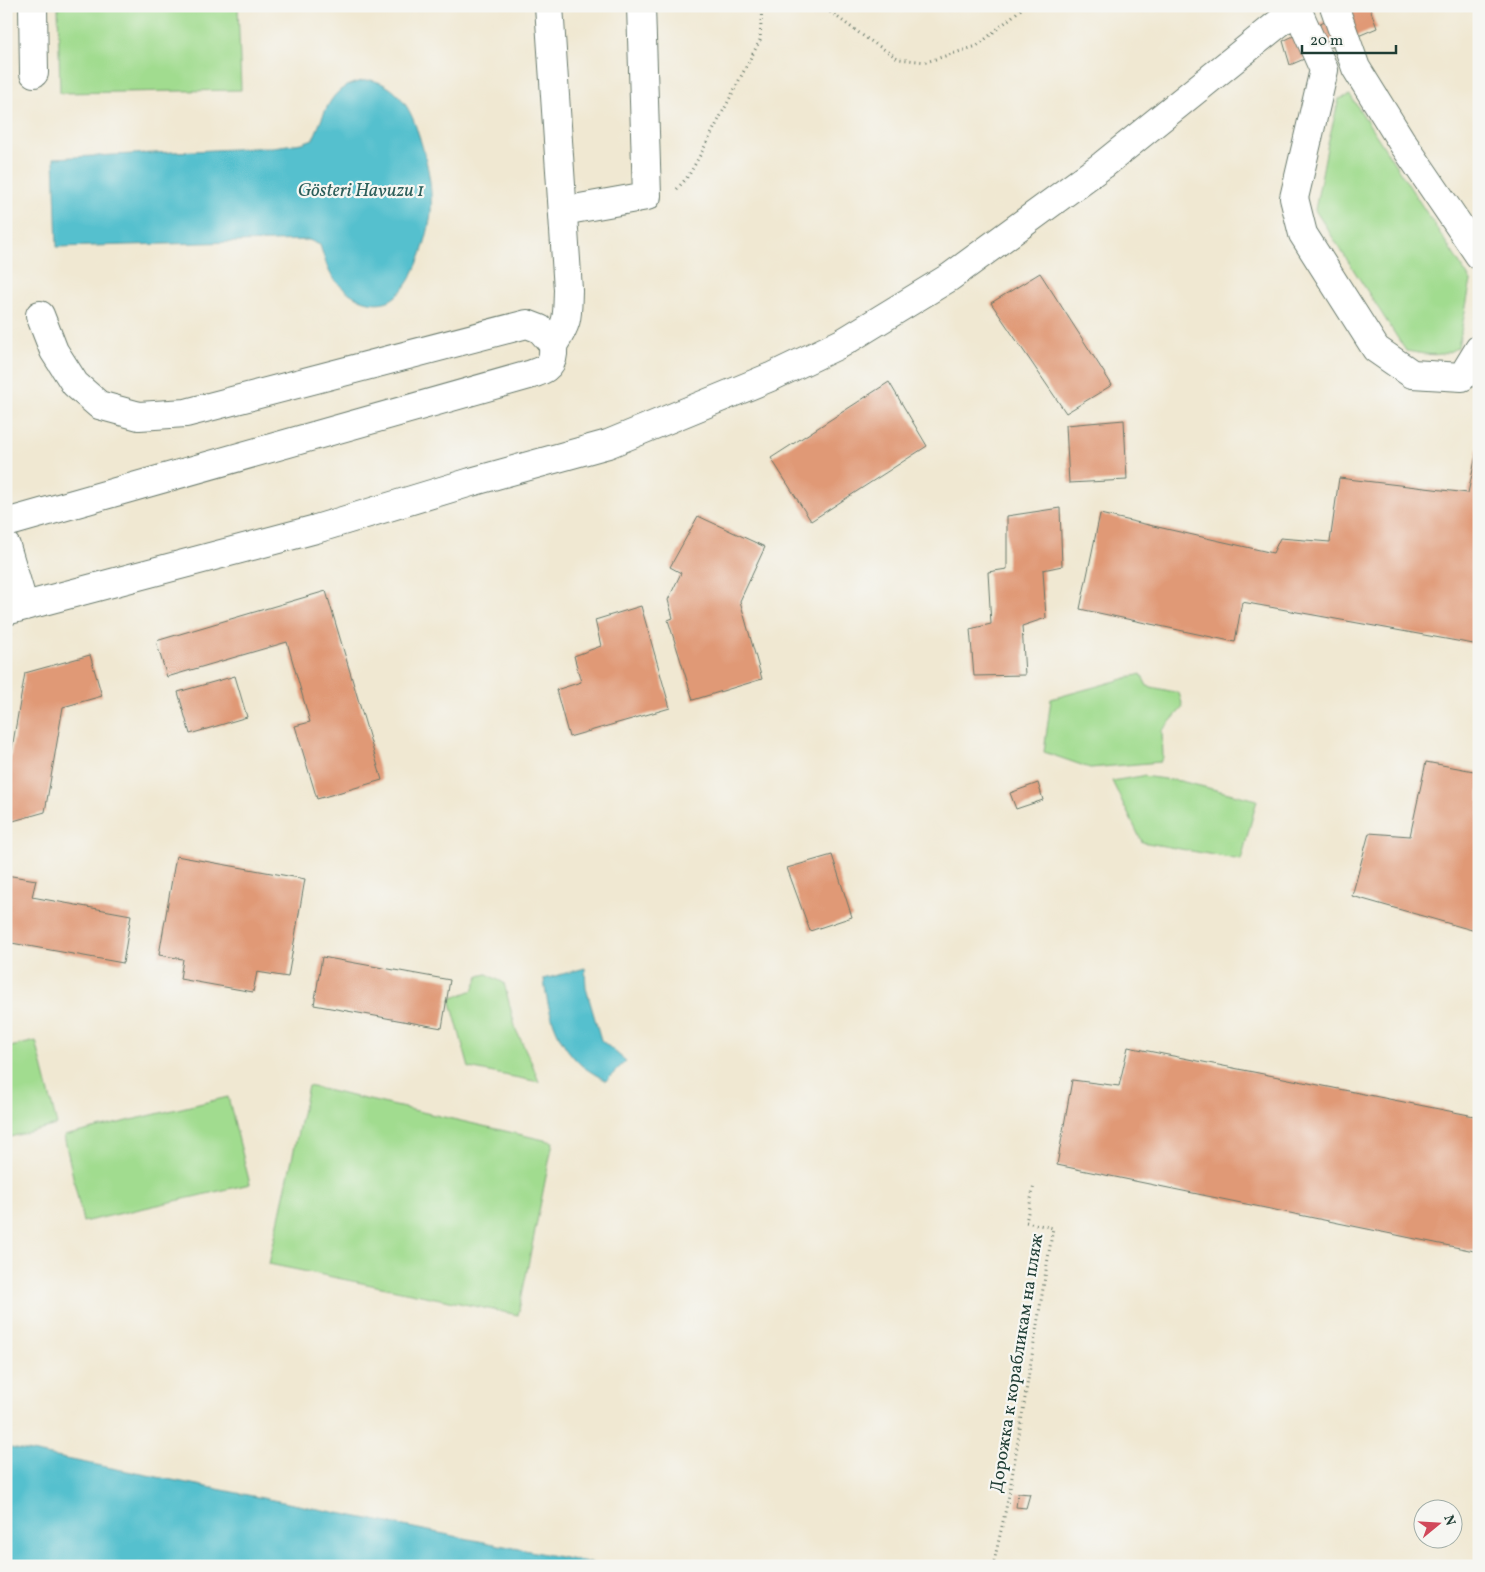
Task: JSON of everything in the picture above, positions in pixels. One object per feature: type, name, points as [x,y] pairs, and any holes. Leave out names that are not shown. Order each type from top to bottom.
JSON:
[{"type":"street","points":[[33,6],[34,73]]},
{"type":"street","points":[[6,523],[542,371],[548,366],[552,358],[554,344],[567,321],[568,290],[549,6]]},
{"type":"street","points":[[563,211],[647,196],[641,6]]},
{"type":"street","points":[[1334,6],[1356,68],[1402,142],[1479,255]]},
{"type":"street","points":[[6,546],[15,609],[316,530],[471,482],[608,444],[781,372],[842,343],[950,278],[1103,165],[1299,7],[1324,70],[1294,198],[1303,234],[1376,349],[1412,374],[1462,377],[1479,349]]},
{"type":"street","points":[[40,315],[54,351],[76,384],[99,406],[139,416],[186,413],[527,324],[540,328],[554,344]]},
{"type":"path","points":[[647,196],[678,189],[689,175],[726,108],[760,40],[762,6]]},
{"type":"path","points":[[822,6],[866,38],[900,59],[926,62],[978,46],[1020,10],[1022,6]]},
{"type":"path","name":"Дорожка к корабликам на пляж","points":[[993,1566],[1009,1495],[1054,1228],[1026,1222],[1034,1185]]},
{"type":"green space","points":[[58,6],[238,6],[241,90],[60,93]]},
{"type":"green space","points":[[1350,95],[1471,281],[1458,347],[1451,351],[1433,355],[1406,351],[1315,210],[1339,99]]},
{"type":"green space","points":[[1141,674],[1147,686],[1179,693],[1183,707],[1162,731],[1163,757],[1160,762],[1090,768],[1044,752],[1051,699]]},
{"type":"green space","points":[[1142,776],[1180,781],[1257,800],[1241,860],[1142,842],[1112,781]]},
{"type":"green space","points":[[487,974],[504,983],[516,1030],[539,1082],[469,1068],[450,999],[473,990],[479,976]]},
{"type":"green space","points":[[36,1041],[57,1125],[6,1138],[6,1048]]},
{"type":"green space","points":[[308,1086],[553,1142],[518,1315],[269,1264]]},
{"type":"green space","points":[[228,1097],[250,1184],[83,1222],[64,1136]]},
{"type":"water","name":"Gösteri Havuzu 1","points":[[371,80],[395,92],[406,105],[414,121],[423,150],[431,191],[430,222],[418,262],[405,286],[388,301],[378,303],[365,301],[344,289],[330,273],[320,245],[309,240],[57,247],[54,158],[273,147],[302,143],[313,139],[327,107],[339,92],[357,82]]},
{"type":"water","points":[[585,968],[586,988],[601,1040],[626,1061],[606,1081],[583,1067],[570,1053],[558,1033],[547,1001],[544,979]]},
{"type":"water","points":[[6,1447],[605,1566],[6,1566]]},
{"type":"building","points":[[1356,6],[1369,6],[1377,28],[1290,65],[1283,41]]},
{"type":"building","points":[[1040,273],[1112,385],[1066,413],[991,303]]},
{"type":"building","points":[[889,382],[927,446],[811,521],[771,458]]},
{"type":"building","points":[[1124,420],[1127,480],[1069,483],[1066,425]]},
{"type":"building","points":[[1478,446],[1479,645],[1242,602],[1235,642],[1080,609],[1100,514],[1273,553],[1280,538],[1330,542],[1339,478],[1468,493]]},
{"type":"building","points":[[1060,508],[1062,566],[1043,570],[1046,618],[1022,626],[1025,675],[974,676],[970,629],[991,624],[988,572],[1007,569],[1007,516]]},
{"type":"building","points":[[698,516],[765,547],[740,601],[762,679],[693,700],[668,620],[673,618],[668,600],[681,573],[670,567]]},
{"type":"building","points":[[326,591],[382,780],[317,799],[295,726],[310,722],[287,642],[167,677],[156,641]]},
{"type":"building","points":[[641,606],[670,708],[569,737],[556,690],[581,682],[574,656],[601,646],[595,620]]},
{"type":"building","points":[[90,655],[102,696],[63,707],[45,812],[6,823],[6,767],[9,766],[25,673]]},
{"type":"building","points":[[235,676],[247,717],[190,734],[178,692]]},
{"type":"building","points":[[1426,762],[1479,772],[1479,932],[1352,896],[1369,833],[1410,836]]},
{"type":"building","points":[[1038,783],[1043,800],[1016,809],[1010,793]]},
{"type":"building","points":[[832,855],[852,917],[810,931],[787,868]]},
{"type":"building","points":[[176,856],[305,879],[288,977],[257,972],[253,992],[180,979],[183,959],[159,955]]},
{"type":"building","points":[[6,875],[36,880],[32,897],[131,915],[123,963],[6,942]]},
{"type":"building","points":[[322,957],[450,980],[442,1028],[314,1005]]},
{"type":"building","points":[[1128,1047],[1479,1117],[1479,1252],[1057,1165],[1072,1080],[1119,1086]]},
{"type":"building","points":[[1018,1493],[1030,1494],[1026,1508],[1016,1507]]}]
